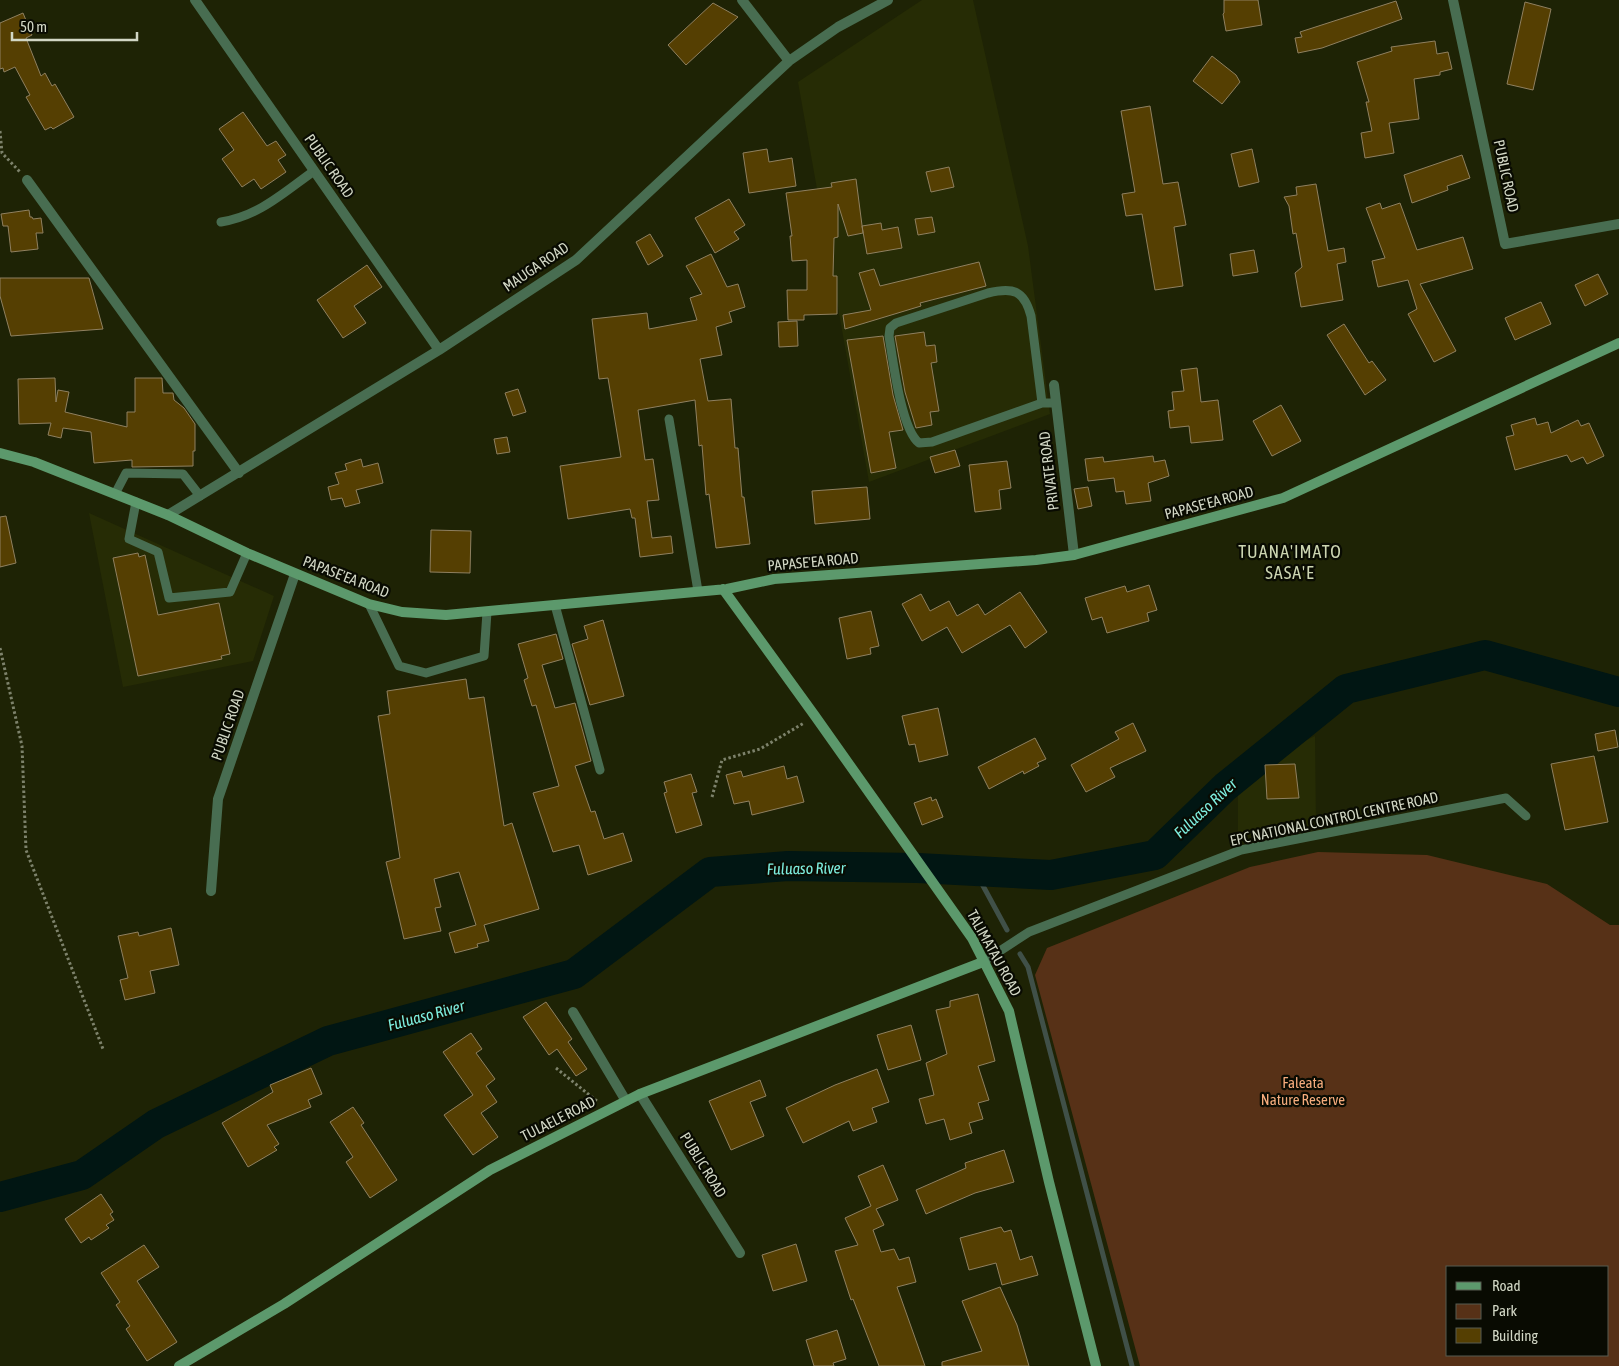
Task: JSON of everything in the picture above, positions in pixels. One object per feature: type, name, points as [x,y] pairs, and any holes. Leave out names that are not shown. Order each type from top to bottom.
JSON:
[{"type":"main road","name":"PAPASE'EA ROAD","points":[[0,453],[34,462],[168,515],[247,553],[369,604],[402,612],[446,615],[723,589],[774,579],[1036,560],[1074,555],[1283,498],[1619,343]]},
{"type":"main road","name":"TALIMATAU ROAD","points":[[723,589],[816,716],[954,911],[972,938],[1009,1011],[1049,1182],[1096,1366]]},
{"type":"main road","name":"TULAELE ROAD","points":[[179,1366],[284,1304],[490,1170],[608,1110],[640,1094],[983,962]]},
{"type":"street","name":"PUBLIC ROAD","points":[[195,0],[439,350]]},
{"type":"street","points":[[742,0],[790,61]]},
{"type":"street","name":"MAUGA ROAD","points":[[168,515],[439,350],[576,260],[790,61],[838,27],[888,0]]},
{"type":"street","name":"PUBLIC ROAD","points":[[1453,0],[1505,244],[1619,224]]},
{"type":"street","points":[[27,180],[239,472]]},
{"type":"street","name":"PRIVATE ROAD","points":[[1054,385],[1074,555]]},
{"type":"street","name":"PUBLIC ROAD","points":[[210,891],[218,798],[295,574]]},
{"type":"street","points":[[573,1012],[626,1101]]},
{"type":"street","name":"PUBLIC ROAD","points":[[640,1094],[740,1253]]},
{"type":"lane","points":[[221,222],[242,218],[260,209],[314,171]]},
{"type":"lane","points":[[1042,403],[1032,316],[1028,303],[1013,290],[988,293],[896,323],[890,328],[889,336],[902,406],[912,438],[919,443],[932,442],[1042,403],[1056,403]]},
{"type":"lane","points":[[669,420],[698,591]]},
{"type":"lane","points":[[115,494],[126,473],[183,474],[200,496]]},
{"type":"lane","points":[[136,502],[129,539],[158,552],[169,598],[230,592],[247,553]]},
{"type":"lane","points":[[369,604],[399,666],[426,673],[484,656],[486,612]]},
{"type":"lane","points":[[555,605],[600,770]]},
{"type":"lane","name":"EPC NATIONAL CONTROL CENTRE ROAD","points":[[983,962],[1029,932],[1241,850],[1506,798],[1526,816]]},
{"type":"path","points":[[0,131],[2,153],[27,180]]},
{"type":"path","points":[[0,648],[22,746],[26,850],[104,1050]]},
{"type":"path","points":[[712,797],[722,760],[760,749],[816,716]]},
{"type":"path","points":[[556,1068],[608,1110]]},
{"type":"shaded area","points":[[922,0],[973,0],[1028,246],[1050,414],[869,482],[798,82]]},
{"type":"shaded area","points":[[89,513],[274,596],[253,661],[123,687]]},
{"type":"shaded area","points":[[1315,736],[1316,825],[1238,837],[1238,781],[1269,758]]},
{"type":"green space","name":"Faleata Nature Reserve","points":[[1318,852],[1427,855],[1547,884],[1610,925],[1619,925],[1619,1366],[1140,1366],[1035,975],[1047,948],[1250,867]]},
{"type":"building","points":[[1224,0],[1258,0],[1262,25],[1226,31],[1223,14]]},
{"type":"building","points":[[1396,1],[1402,19],[1322,48],[1298,53],[1295,38],[1302,37],[1300,32]]},
{"type":"building","points":[[1525,2],[1551,9],[1533,90],[1507,84]]},
{"type":"building","points":[[713,3],[738,17],[686,65],[668,45]]},
{"type":"building","points":[[23,13],[32,35],[26,38],[41,76],[45,73],[52,86],[55,84],[74,117],[53,129],[51,127],[45,130],[26,97],[30,95],[15,67],[4,72],[3,68],[0,69],[0,23]]},
{"type":"building","points":[[1435,41],[1437,54],[1448,52],[1452,69],[1440,72],[1440,75],[1414,79],[1419,119],[1389,123],[1394,153],[1365,158],[1361,133],[1372,131],[1366,102],[1369,102],[1357,62],[1392,51],[1391,47]]},
{"type":"building","points":[[1212,56],[1236,75],[1240,82],[1222,104],[1193,81]]},
{"type":"building","points":[[1150,106],[1163,184],[1178,182],[1186,225],[1174,227],[1183,286],[1155,290],[1142,214],[1126,216],[1122,194],[1135,192],[1121,111]]},
{"type":"building","points":[[243,112],[267,146],[276,141],[286,155],[278,160],[286,172],[261,189],[254,179],[242,187],[222,159],[234,150],[219,129]]},
{"type":"building","points":[[767,149],[769,162],[792,158],[796,186],[749,193],[743,153]]},
{"type":"building","points":[[1252,149],[1259,182],[1239,187],[1231,154]]},
{"type":"building","points":[[1462,155],[1470,178],[1447,186],[1448,190],[1412,203],[1404,175]]},
{"type":"building","points":[[949,167],[954,187],[931,192],[926,172]]},
{"type":"building","points":[[856,179],[863,233],[848,236],[838,204],[838,237],[834,238],[833,276],[837,276],[837,314],[804,315],[804,320],[788,320],[787,290],[807,290],[807,260],[792,261],[790,236],[792,236],[786,193],[832,187],[831,183]]},
{"type":"building","points":[[1316,184],[1328,251],[1344,248],[1346,262],[1337,264],[1343,300],[1301,307],[1295,273],[1302,267],[1296,233],[1293,234],[1289,206],[1284,197],[1297,195],[1296,187]]},
{"type":"building","points":[[729,199],[745,225],[734,232],[739,239],[715,253],[695,218]]},
{"type":"building","points":[[1380,203],[1382,209],[1400,203],[1417,250],[1463,237],[1473,269],[1420,284],[1456,351],[1434,362],[1408,314],[1417,309],[1408,280],[1378,287],[1372,261],[1385,258],[1366,208]]},
{"type":"building","points":[[29,210],[30,217],[33,219],[41,218],[43,233],[36,233],[38,249],[11,252],[8,226],[3,226],[1,214]]},
{"type":"building","points":[[932,217],[935,232],[918,235],[915,219]]},
{"type":"building","points":[[881,223],[882,230],[898,227],[902,248],[867,254],[862,226]]},
{"type":"building","points":[[650,234],[663,256],[648,265],[636,242]]},
{"type":"building","points":[[1254,250],[1258,272],[1233,276],[1230,254]]},
{"type":"building","points":[[711,254],[727,287],[738,284],[745,307],[729,312],[732,322],[716,327],[722,355],[700,359],[708,401],[731,399],[735,448],[738,448],[742,497],[744,497],[750,544],[716,548],[709,494],[706,495],[702,445],[699,446],[695,400],[638,410],[645,460],[653,459],[659,500],[647,501],[652,538],[671,536],[673,553],[640,557],[635,518],[632,518],[630,509],[568,519],[560,466],[621,457],[608,378],[599,379],[592,319],[647,313],[649,329],[697,320],[690,298],[702,294],[686,266]]},
{"type":"building","points":[[979,262],[986,286],[920,303],[921,306],[845,329],[843,315],[871,310],[859,273],[874,269],[880,286]]},
{"type":"building","points":[[367,265],[382,287],[354,306],[366,323],[343,338],[317,300]]},
{"type":"building","points":[[1598,274],[1608,294],[1585,306],[1575,285]]},
{"type":"building","points":[[0,278],[89,278],[103,329],[11,336],[0,296]]},
{"type":"building","points":[[1541,302],[1551,324],[1515,340],[1505,318]]},
{"type":"building","points":[[797,321],[798,346],[779,347],[778,322]]},
{"type":"building","points":[[1344,324],[1369,363],[1372,361],[1386,380],[1365,395],[1327,335]]},
{"type":"building","points":[[924,332],[926,346],[935,345],[937,362],[931,363],[939,411],[930,412],[932,425],[916,428],[905,392],[895,336]]},
{"type":"building","points":[[883,336],[893,395],[903,430],[889,432],[896,468],[871,473],[847,340]]},
{"type":"building","points":[[1197,368],[1201,402],[1218,400],[1223,440],[1191,443],[1189,426],[1170,428],[1168,411],[1174,410],[1172,392],[1184,391],[1181,370]]},
{"type":"building","points":[[55,378],[56,402],[58,390],[69,392],[65,412],[127,427],[127,412],[135,412],[135,378],[162,378],[163,393],[173,393],[174,400],[184,408],[195,424],[193,466],[132,467],[132,460],[94,463],[91,432],[63,428],[61,438],[48,435],[51,423],[19,424],[18,379]]},
{"type":"building","points":[[518,389],[526,412],[513,416],[505,393]]},
{"type":"building","points":[[1281,405],[1301,441],[1272,456],[1253,421]]},
{"type":"building","points":[[1535,418],[1537,425],[1548,422],[1551,433],[1578,420],[1581,426],[1589,423],[1604,456],[1587,464],[1583,457],[1571,462],[1567,455],[1515,470],[1506,437],[1514,435],[1511,425]]},
{"type":"building","points":[[507,437],[510,452],[497,454],[494,439]]},
{"type":"building","points":[[955,450],[960,466],[935,473],[930,457]]},
{"type":"building","points":[[1153,456],[1154,462],[1165,460],[1169,476],[1148,483],[1151,501],[1126,504],[1124,491],[1116,492],[1114,478],[1088,481],[1085,459],[1103,457],[1104,462]]},
{"type":"building","points":[[361,459],[363,467],[378,463],[383,483],[356,490],[360,503],[345,507],[342,498],[331,500],[328,487],[339,484],[335,473],[347,470],[345,464]]},
{"type":"building","points":[[1007,461],[1011,488],[999,490],[1001,509],[975,512],[969,465]]},
{"type":"building","points":[[867,487],[870,519],[815,524],[812,491]]},
{"type":"building","points":[[1088,487],[1092,506],[1078,509],[1074,489]]},
{"type":"building","points":[[6,516],[16,563],[0,567],[0,517]]},
{"type":"building","points":[[431,530],[471,531],[470,573],[430,572]]},
{"type":"building","points":[[138,553],[139,557],[145,555],[158,615],[219,603],[230,654],[221,656],[222,659],[138,676],[113,558]]},
{"type":"building","points":[[1149,585],[1157,610],[1147,613],[1149,621],[1107,633],[1102,617],[1092,620],[1085,598],[1125,586],[1127,592]]},
{"type":"building","points":[[1020,592],[1047,632],[1025,648],[1010,625],[962,653],[947,627],[922,641],[902,604],[921,594],[930,611],[949,601],[957,616],[978,604],[985,615]]},
{"type":"building","points":[[871,611],[879,646],[870,648],[871,654],[847,659],[839,618]]},
{"type":"building","points":[[603,620],[624,696],[590,705],[572,644],[588,639],[584,626]]},
{"type":"building","points":[[556,634],[563,659],[542,665],[555,708],[575,703],[591,761],[575,766],[591,812],[595,811],[604,839],[623,833],[632,861],[588,875],[579,845],[553,852],[533,793],[559,786],[536,705],[532,706],[524,680],[528,678],[518,644]]},
{"type":"building","points":[[466,679],[469,699],[484,697],[504,826],[512,823],[539,909],[484,925],[489,941],[477,944],[478,947],[455,953],[449,933],[476,925],[459,872],[434,879],[441,907],[435,908],[441,931],[404,939],[386,862],[400,858],[378,716],[390,714],[387,691]]},
{"type":"building","points":[[938,708],[948,755],[919,762],[915,744],[909,745],[902,716]]},
{"type":"building","points":[[1133,723],[1146,751],[1110,768],[1115,777],[1086,792],[1071,765],[1119,739],[1115,732]]},
{"type":"building","points":[[1615,730],[1618,747],[1598,751],[1595,734]]},
{"type":"building","points":[[1035,738],[1046,759],[1037,763],[1039,766],[1024,774],[1023,771],[989,789],[978,767]]},
{"type":"building","points":[[1594,756],[1608,822],[1565,830],[1551,764]]},
{"type":"building","points":[[1295,764],[1299,798],[1267,799],[1265,765]]},
{"type":"building","points":[[784,766],[787,779],[797,776],[804,802],[752,815],[749,801],[734,804],[726,775],[741,771],[743,777]]},
{"type":"building","points":[[691,774],[697,792],[692,793],[702,825],[676,833],[664,793],[667,792],[664,782]]},
{"type":"building","points":[[931,797],[932,801],[936,799],[943,817],[922,825],[914,803]]},
{"type":"building","points":[[171,928],[179,965],[150,971],[155,993],[125,1000],[120,980],[128,978],[118,936],[138,932],[139,936]]},
{"type":"building","points":[[978,994],[995,1061],[978,1066],[989,1100],[978,1103],[983,1119],[969,1123],[972,1133],[950,1140],[944,1119],[926,1124],[919,1099],[934,1095],[926,1063],[947,1054],[936,1010],[950,1007],[950,1001]]},
{"type":"building","points":[[546,1002],[572,1039],[568,1042],[587,1069],[576,1076],[557,1049],[549,1055],[523,1017]]},
{"type":"building","points":[[911,1025],[921,1060],[888,1070],[877,1035]]},
{"type":"building","points":[[471,1033],[482,1049],[476,1053],[495,1079],[486,1086],[497,1102],[481,1113],[498,1137],[473,1155],[444,1115],[473,1095],[443,1052]]},
{"type":"building","points":[[311,1068],[322,1094],[308,1100],[311,1107],[267,1125],[279,1144],[274,1147],[277,1150],[248,1167],[222,1123],[273,1092],[270,1085]]},
{"type":"building","points":[[877,1069],[889,1102],[872,1108],[877,1122],[853,1131],[849,1121],[803,1143],[786,1108],[835,1085]]},
{"type":"building","points":[[760,1080],[766,1096],[750,1102],[764,1136],[731,1150],[709,1101]]},
{"type":"building","points":[[353,1107],[364,1123],[361,1125],[397,1180],[370,1198],[346,1162],[353,1157],[330,1122]]},
{"type":"building","points":[[1004,1150],[1014,1182],[975,1193],[926,1214],[916,1190],[966,1168],[965,1163]]},
{"type":"building","points":[[883,1165],[898,1200],[876,1209],[884,1225],[873,1230],[881,1252],[894,1249],[899,1260],[909,1257],[916,1282],[897,1287],[925,1366],[879,1366],[853,1299],[851,1300],[835,1251],[858,1245],[845,1218],[871,1206],[858,1176]]},
{"type":"building","points":[[101,1194],[113,1212],[110,1214],[114,1220],[106,1225],[109,1228],[91,1240],[89,1237],[81,1243],[65,1219]]},
{"type":"building","points":[[1001,1227],[1004,1232],[1011,1230],[1020,1260],[1032,1256],[1038,1275],[1002,1285],[996,1263],[969,1270],[960,1238]]},
{"type":"building","points":[[796,1244],[807,1281],[773,1291],[762,1255]]},
{"type":"building","points":[[144,1245],[159,1267],[137,1281],[177,1342],[147,1361],[126,1329],[130,1326],[116,1305],[120,1302],[101,1273]]},
{"type":"building","points":[[1000,1287],[1017,1325],[1029,1366],[942,1366],[942,1362],[982,1351],[962,1301]]},
{"type":"building","points":[[837,1330],[846,1359],[833,1363],[834,1366],[814,1366],[806,1340]]},
{"type":"waterway","name":"Fuluaso River","points":[[0,1197],[82,1175],[156,1124],[328,1041],[574,974],[710,872],[788,866],[918,868],[1051,875],[1155,855],[1225,787],[1346,689],[1485,655],[1619,692]]},
{"type":"waterway","points":[[975,871],[1007,930]]},
{"type":"waterway","points":[[1020,954],[1028,967],[1132,1366]]},
{"type":"district","name":"TUANA'IMATO SASA'E","points":[[1290,562]]}]
